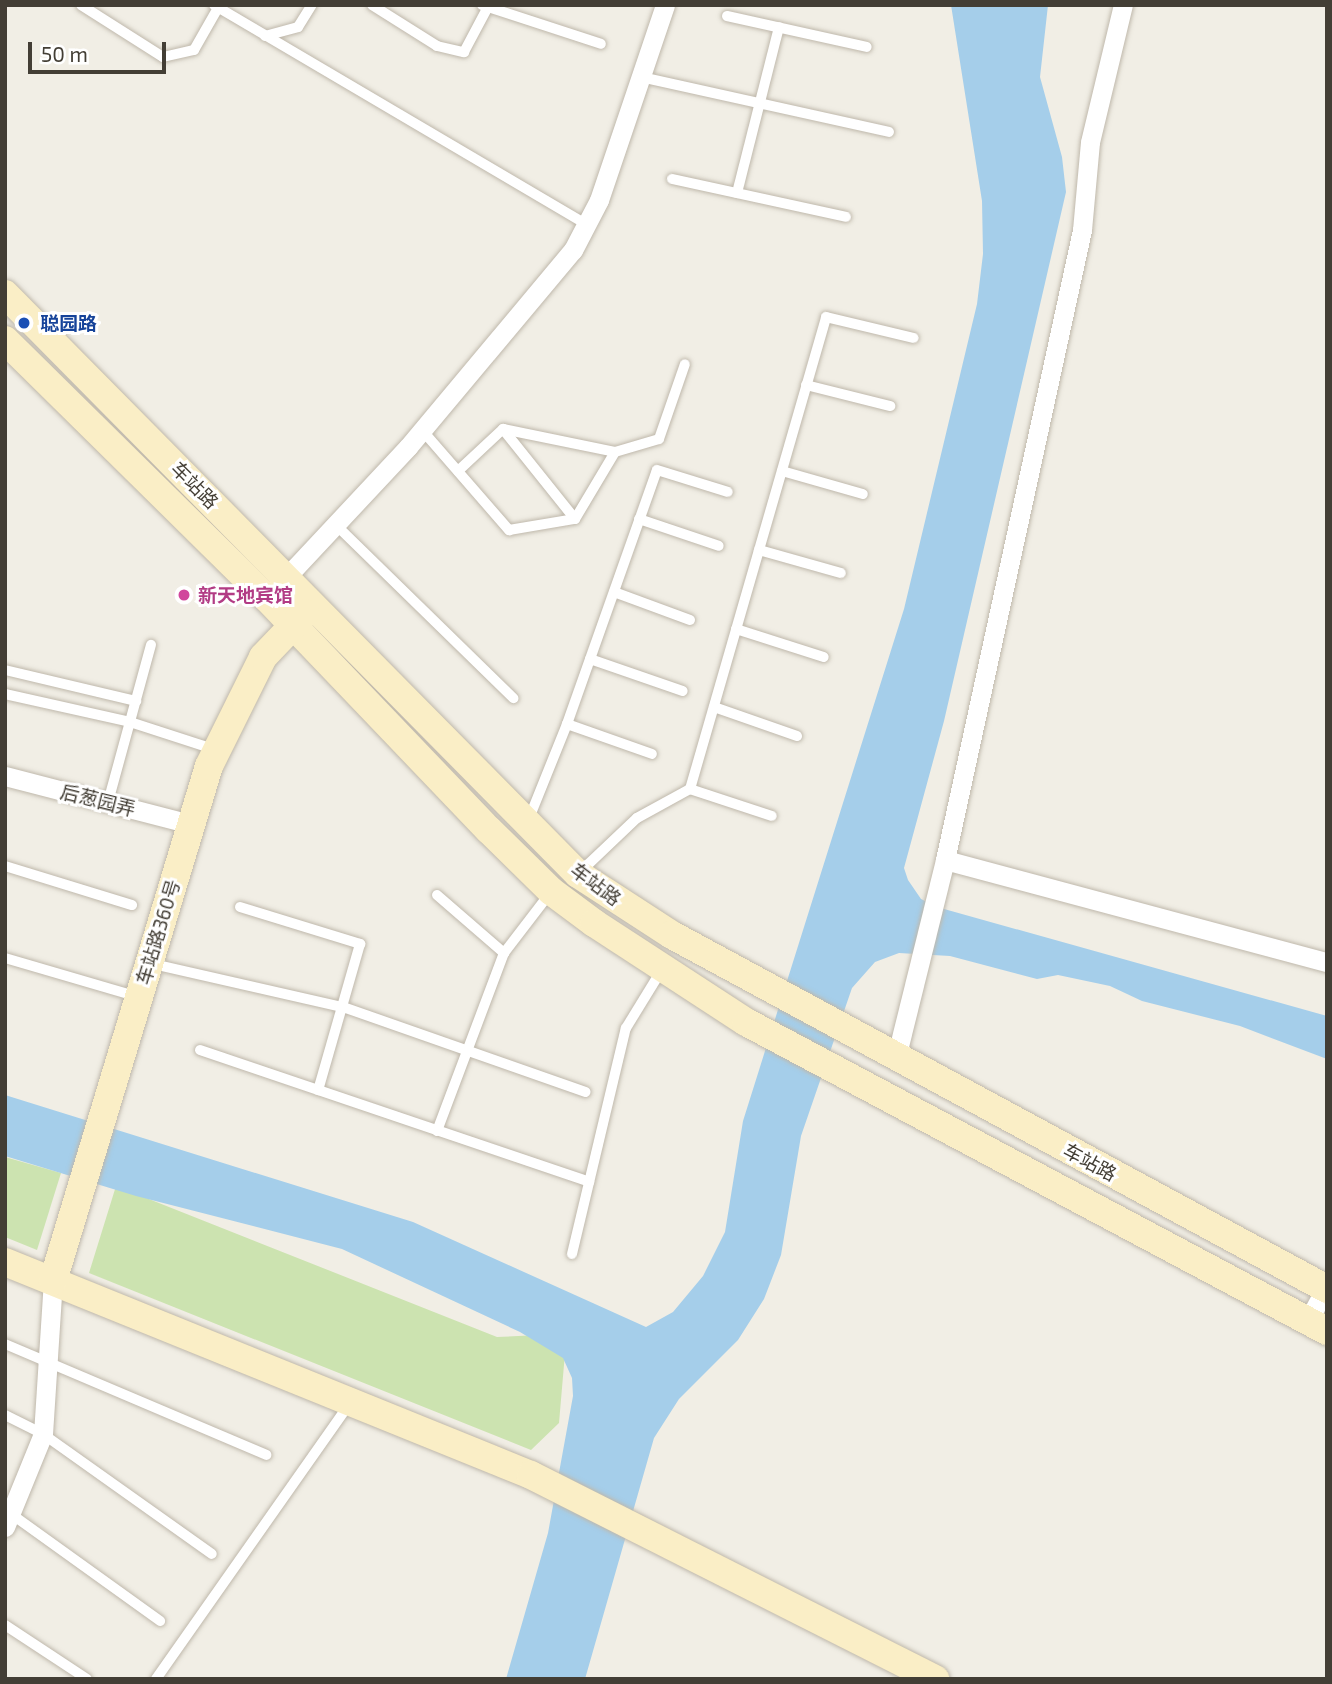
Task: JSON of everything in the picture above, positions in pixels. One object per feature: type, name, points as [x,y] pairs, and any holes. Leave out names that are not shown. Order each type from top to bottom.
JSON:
[{"type":"main road","name":"车站路","points":[[5,294],[578,874],[660,928],[896,1058],[1326,1288]]},
{"type":"main road","name":"车站路","points":[[5,340],[267,598],[551,891],[661,971],[746,1022],[1317,1326]]},
{"type":"main road","name":"车站路360号","points":[[53,1281],[191,824],[217,750],[263,657],[312,606]]},
{"type":"main road","points":[[5,1262],[531,1475],[935,1679]]},
{"type":"street","points":[[267,598],[422,430],[573,250],[586,224],[665,5]]},
{"type":"street","points":[[896,1058],[945,860],[1079,244],[1090,142],[1123,5]]},
{"type":"street","name":"后葱园弄","points":[[5,776],[191,824]]},
{"type":"street","points":[[945,860],[1327,962]]},
{"type":"street","points":[[9,1522],[43,1434],[53,1281]]},
{"type":"street","points":[[1317,1326],[1326,1288]]},
{"type":"lane","points":[[81,5],[163,57],[194,50],[216,7],[586,224]]},
{"type":"lane","points":[[265,36],[299,27],[312,5]]},
{"type":"lane","points":[[372,5],[437,46],[464,52],[487,7],[601,44]]},
{"type":"lane","points":[[727,16],[867,47]]},
{"type":"lane","points":[[737,193],[779,27]]},
{"type":"lane","points":[[641,77],[889,132]]},
{"type":"lane","points":[[672,179],[846,217]]},
{"type":"lane","points":[[578,874],[637,818],[690,789],[826,317],[914,338]]},
{"type":"lane","points":[[503,429],[615,452],[659,439],[685,364]]},
{"type":"lane","points":[[806,385],[890,406]]},
{"type":"lane","points":[[458,471],[503,429]]},
{"type":"lane","points":[[503,429],[575,519]]},
{"type":"lane","points":[[422,430],[509,530],[575,519],[615,452]]},
{"type":"lane","points":[[526,824],[567,724],[657,470],[728,492]]},
{"type":"lane","points":[[782,471],[863,494]]},
{"type":"lane","points":[[639,519],[719,546]]},
{"type":"lane","points":[[336,525],[513,698]]},
{"type":"lane","points":[[759,550],[841,573]]},
{"type":"lane","points":[[614,592],[690,620]]},
{"type":"lane","points":[[736,629],[824,657]]},
{"type":"lane","points":[[108,802],[151,645]]},
{"type":"lane","points":[[590,659],[683,691]]},
{"type":"lane","points":[[5,670],[136,701]]},
{"type":"lane","points":[[5,694],[130,722],[217,750]]},
{"type":"lane","points":[[714,707],[797,736]]},
{"type":"lane","points":[[567,724],[652,754]]},
{"type":"lane","points":[[690,789],[772,816]]},
{"type":"lane","points":[[5,866],[132,905]]},
{"type":"lane","points":[[437,1130],[504,953],[551,891]]},
{"type":"lane","points":[[436,895],[504,953]]},
{"type":"lane","points":[[240,907],[360,944],[318,1090]]},
{"type":"lane","points":[[5,958],[138,997]]},
{"type":"lane","points":[[149,963],[343,1007],[586,1092]]},
{"type":"lane","points":[[572,1254],[626,1028],[661,971]]},
{"type":"lane","points":[[200,1050],[589,1182]]},
{"type":"lane","points":[[5,1344],[48,1360],[266,1455]]},
{"type":"lane","points":[[156,1679],[350,1402]]},
{"type":"lane","points":[[5,1415],[43,1434],[212,1554]]},
{"type":"lane","points":[[9,1522],[160,1621]]},
{"type":"lane","points":[[5,1625],[87,1679]]},
{"type":"green space","points":[[5,1157],[61,1173],[37,1250],[5,1237]]},
{"type":"green space","points":[[116,1186],[497,1337],[539,1335],[565,1353],[559,1423],[531,1450],[89,1273]]},
{"type":"water","points":[[951,5],[1048,5],[1040,77],[1062,157],[1066,192],[944,721],[904,868],[908,880],[921,899],[937,907],[1327,1016],[1327,1059],[1240,1026],[1142,1001],[1110,986],[1058,975],[1037,979],[950,956],[899,953],[875,962],[852,988],[801,1136],[781,1255],[764,1299],[738,1340],[679,1399],[654,1438],[585,1679],[506,1679],[548,1533],[573,1396],[572,1378],[563,1358],[520,1332],[342,1249],[136,1196],[5,1156],[5,1095],[413,1222],[646,1327],[673,1312],[703,1276],[725,1232],[743,1121],[904,609],[977,304],[983,254],[982,201]]},
{"type":"place","name":"聪园路","points":[[24,323]]},
{"type":"place","name":"新天地宾馆","points":[[184,595]]}]
